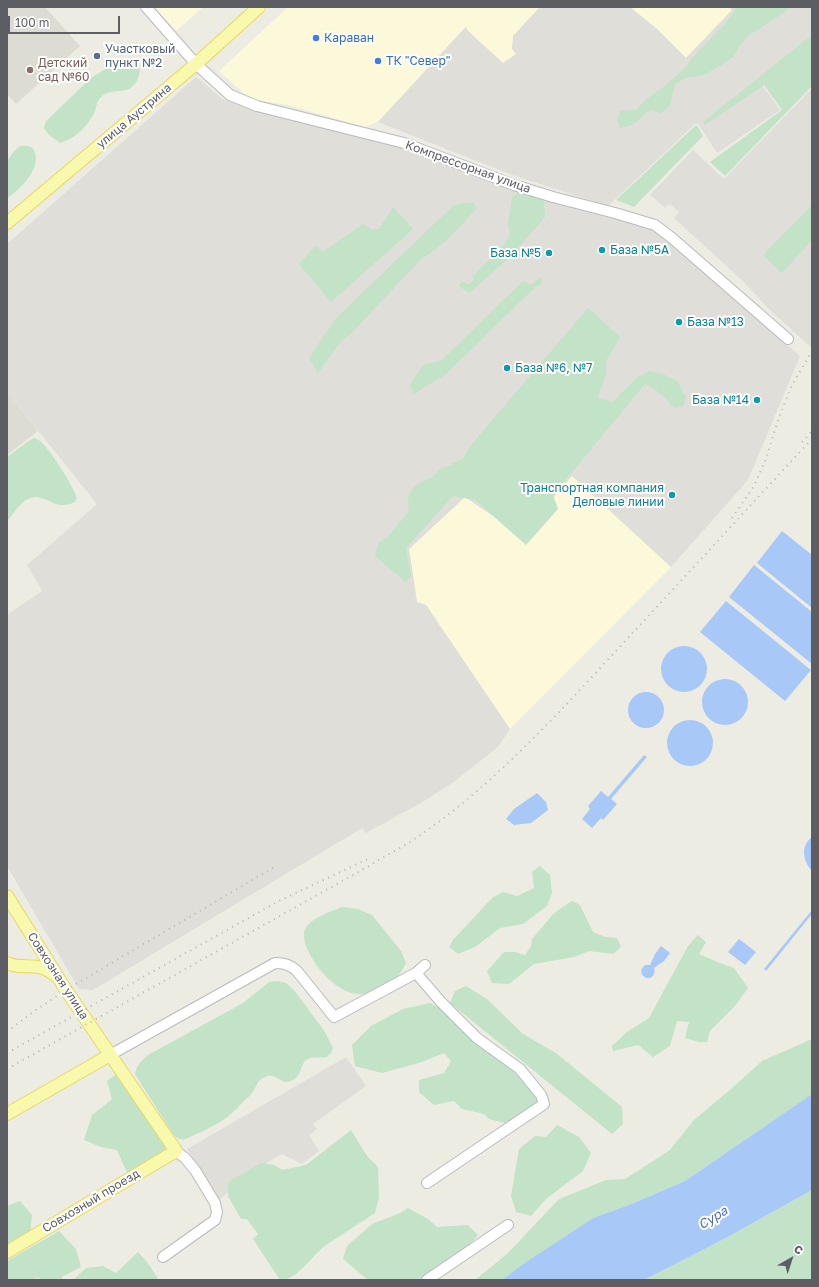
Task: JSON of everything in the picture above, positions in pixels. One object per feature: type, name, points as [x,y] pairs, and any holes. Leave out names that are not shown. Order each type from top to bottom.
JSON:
[{"type":"main road","name":"улица Аустрина","points":[[7,223],[196,64],[259,7]]},
{"type":"main road","name":"Совхозная улица","points":[[7,896],[110,1055],[176,1151]]},
{"type":"main road","points":[[24,967],[32,962],[35,957],[37,944]]},
{"type":"main road","points":[[7,963],[17,967],[36,966],[44,968],[59,978]]},
{"type":"main road","points":[[7,1114],[110,1055]]},
{"type":"main road","name":"Совхозный проезд","points":[[7,1252],[176,1151]]},
{"type":"street","name":"Компрессорная улица","points":[[146,7],[196,64],[230,95],[257,106],[404,143],[514,185],[655,225],[788,339]]},
{"type":"street","points":[[110,1055],[275,963],[283,963],[297,971],[334,1018],[416,973],[425,965]]},
{"type":"street","points":[[416,973],[441,1002],[477,1038],[520,1069],[541,1095],[544,1104],[427,1183]]},
{"type":"street","points":[[163,1258],[215,1220],[217,1212],[216,1203],[195,1170],[185,1158],[176,1151]]},
{"type":"street","points":[[427,1280],[508,1225]]},
{"type":"shaded area","name":"Детский сад №60","points":[[7,7],[45,7],[80,46],[16,104],[7,94]]},
{"type":"shaded area","points":[[155,7],[203,7],[176,31]]},
{"type":"shaded area","points":[[288,7],[540,7],[513,36],[516,54],[503,63],[465,27],[378,122],[364,127],[288,105],[250,99],[219,71]]},
{"type":"shaded area","points":[[540,7],[630,7],[657,29],[686,58],[732,10],[729,7],[812,7],[812,37],[758,79],[780,110],[717,153],[698,124],[695,124],[608,206],[512,175],[378,122],[466,27],[467,30],[503,63],[516,54],[512,49],[513,36]]},
{"type":"shaded area","points":[[630,7],[729,7],[732,10],[686,58],[657,29]]},
{"type":"shaded area","points":[[196,77],[224,100],[410,150],[660,232],[800,356],[748,480],[671,567],[572,476],[521,535],[465,497],[409,549],[417,602],[426,605],[510,729],[498,747],[455,781],[421,803],[366,833],[362,828],[93,990],[79,989],[7,866],[7,615],[42,591],[27,565],[97,504],[7,392],[7,244]]},
{"type":"shaded area","points":[[812,88],[812,348],[770,310],[744,282],[674,218],[679,212],[669,204],[665,208],[650,195],[693,150],[724,179]]},
{"type":"shaded area","points":[[7,392],[38,431],[7,455]]},
{"type":"shaded area","points":[[572,476],[671,567],[510,729],[426,605],[417,602],[409,549],[465,497],[521,534]]},
{"type":"shaded area","points":[[346,1057],[366,1086],[313,1124],[317,1129],[309,1135],[319,1151],[302,1164],[282,1154],[258,1168],[219,1200],[187,1149]]},
{"type":"green space","points":[[735,7],[790,7],[748,36],[739,46],[734,56],[720,66],[704,75],[685,78],[675,84],[670,106],[661,113],[650,110],[634,124],[620,128],[617,120],[620,111],[635,110],[686,67],[694,56],[724,25],[736,9]]},
{"type":"green space","points":[[812,35],[812,86],[725,176],[710,162],[782,110],[764,85],[705,125],[703,122]]},
{"type":"green space","points":[[124,60],[136,61],[140,71],[131,88],[108,93],[103,96],[97,102],[94,113],[88,123],[76,135],[66,141],[60,143],[49,135],[44,128],[46,121],[91,78],[115,63]]},
{"type":"green space","points":[[697,125],[703,136],[634,207],[616,200],[695,126]]},
{"type":"green space","points":[[20,146],[28,146],[33,148],[36,156],[35,164],[26,181],[7,199],[7,161],[14,151]]},
{"type":"green space","points":[[520,191],[544,199],[545,217],[511,256],[469,293],[459,286],[462,281],[469,285],[474,279],[472,277],[504,245],[510,234],[508,224],[512,198]]},
{"type":"green space","points":[[473,202],[477,208],[458,229],[437,248],[421,259],[352,333],[341,341],[318,373],[309,358],[337,317],[454,205]]},
{"type":"green space","points":[[812,205],[812,240],[782,273],[763,255]]},
{"type":"green space","points":[[393,207],[413,229],[331,302],[299,264],[315,246],[323,252],[363,224],[371,229],[379,229]]},
{"type":"green space","points":[[542,276],[542,283],[532,290],[446,374],[414,394],[410,385],[423,365],[442,360],[523,281],[531,285]]},
{"type":"green space","points":[[588,308],[620,337],[606,361],[606,374],[597,398],[613,402],[638,377],[649,371],[663,374],[677,381],[686,397],[683,407],[674,408],[661,394],[645,384],[553,495],[558,509],[526,545],[475,500],[453,496],[406,548],[411,576],[406,582],[375,556],[379,542],[388,537],[409,511],[408,497],[415,486],[432,477],[439,470],[463,459],[472,444]]},
{"type":"green space","points":[[34,438],[44,445],[55,459],[72,486],[77,498],[73,503],[60,505],[42,498],[34,497],[25,500],[7,521],[7,457]]},
{"type":"green space","points":[[540,866],[550,875],[552,893],[547,906],[523,924],[500,928],[475,947],[458,954],[449,947],[453,940],[493,897],[503,892],[517,896],[534,888],[532,872]]},
{"type":"green space","points":[[572,901],[580,905],[593,932],[605,937],[617,938],[621,947],[613,954],[589,951],[574,957],[534,964],[509,984],[492,983],[487,971],[504,952],[515,952],[525,955],[531,946],[532,939],[554,913]]},
{"type":"green space","points":[[342,907],[358,909],[372,915],[401,951],[406,963],[395,978],[386,985],[372,992],[357,994],[340,988],[326,976],[314,962],[306,946],[304,938],[305,928],[319,917]]},
{"type":"green space","points":[[698,935],[706,942],[699,954],[734,968],[748,988],[735,1006],[710,1031],[707,1042],[699,1042],[685,1038],[689,1022],[677,1021],[670,1046],[653,1057],[638,1045],[613,1051],[612,1046],[627,1032],[649,1018],[688,946]]},
{"type":"green space","points":[[278,981],[286,983],[294,990],[325,1032],[333,1048],[331,1053],[327,1057],[307,1059],[299,1074],[293,1080],[288,1082],[284,1082],[274,1076],[266,1077],[260,1080],[251,1094],[226,1118],[183,1140],[177,1138],[135,1074],[141,1061],[148,1055],[243,1003],[269,982]]},
{"type":"green space","points":[[466,986],[487,999],[523,1034],[556,1053],[622,1107],[623,1124],[612,1134],[450,1003],[455,991]]},
{"type":"green space","points":[[430,1003],[441,1009],[502,1058],[538,1099],[533,1110],[505,1123],[489,1119],[484,1114],[462,1109],[454,1101],[434,1105],[419,1092],[419,1080],[444,1073],[451,1061],[444,1053],[422,1062],[382,1073],[355,1066],[352,1045],[371,1026],[403,1009]]},
{"type":"green space","points":[[812,1039],[812,1094],[685,1181],[629,1205],[593,1218],[523,1264],[502,1280],[475,1280],[507,1254],[559,1199],[606,1180],[625,1179],[670,1150],[694,1120],[762,1061]]},
{"type":"green space","points":[[119,1072],[167,1145],[160,1158],[128,1175],[117,1150],[101,1147],[84,1140],[92,1115],[112,1099],[107,1081]]},
{"type":"green space","points":[[557,1125],[579,1137],[591,1153],[583,1171],[546,1199],[531,1216],[516,1212],[511,1196],[519,1149],[535,1136],[546,1137]]},
{"type":"green space","points":[[351,1130],[367,1156],[378,1167],[379,1198],[375,1213],[326,1245],[299,1272],[287,1279],[280,1280],[253,1239],[258,1234],[247,1219],[241,1219],[228,1196],[228,1182],[261,1163],[274,1165],[282,1170],[306,1165]]},
{"type":"green space","points":[[812,1190],[812,1280],[644,1280],[726,1238]]},
{"type":"green space","points":[[20,1201],[32,1215],[30,1236],[7,1248],[7,1206]]},
{"type":"green space","points":[[408,1208],[428,1219],[437,1227],[468,1225],[478,1235],[466,1249],[420,1280],[368,1280],[343,1259],[347,1246],[372,1224],[400,1213]]},
{"type":"green space","points":[[59,1231],[76,1249],[81,1267],[62,1277],[62,1280],[40,1280],[39,1278],[28,1280],[7,1279],[7,1261]]},
{"type":"green space","points":[[138,1252],[159,1280],[73,1280],[86,1268],[103,1266],[116,1273]]},
{"type":"water","points":[[782,531],[812,555],[812,608],[757,563]]},
{"type":"water","points":[[754,565],[812,612],[812,664],[729,597]]},
{"type":"water","points":[[726,601],[811,670],[785,701],[700,632]]},
{"type":"water","points":[[684,646],[697,650],[703,656],[707,669],[703,682],[697,688],[684,692],[671,688],[665,682],[661,669],[665,656],[671,650]]},
{"type":"water","points":[[725,679],[738,683],[744,689],[748,702],[744,715],[738,721],[725,725],[712,721],[706,715],[702,702],[706,689],[712,683]]},
{"type":"water","points":[[650,692],[659,697],[663,703],[663,717],[659,723],[650,728],[642,728],[633,723],[629,717],[628,706],[633,697],[639,693]]},
{"type":"water","points":[[690,720],[703,724],[709,730],[713,743],[709,756],[703,762],[690,766],[677,762],[671,756],[667,743],[671,730],[677,724]]},
{"type":"water","points":[[644,755],[647,757],[611,799],[617,804],[603,820],[601,818],[592,828],[582,819],[590,809],[588,806],[601,791],[608,797]]},
{"type":"water","points":[[537,793],[546,802],[548,810],[531,823],[514,825],[506,819],[514,809]]},
{"type":"water","points":[[812,837],[812,871],[805,858],[804,849]]},
{"type":"water","points":[[812,910],[812,914],[766,971],[764,969]]},
{"type":"water","points":[[739,939],[756,952],[745,965],[728,952]]},
{"type":"water","points":[[661,946],[670,953],[664,961],[654,968],[655,972],[653,976],[646,978],[642,975],[641,970],[645,965],[650,965]]},
{"type":"water","name":"Сура","points":[[812,1094],[812,1190],[726,1238],[644,1280],[502,1280],[523,1264],[593,1218],[629,1205],[685,1181]]},
{"type":"railway","points":[[732,518],[754,486],[766,459],[778,420],[792,385],[812,351]]},
{"type":"railway","points":[[802,442],[812,431]]},
{"type":"railway","points":[[7,1069],[369,866],[413,840],[449,814],[479,790],[535,737],[812,439]]},
{"type":"railway","points":[[7,1053],[279,901],[370,858]]},
{"type":"railway","points":[[7,1032],[33,1012],[66,990],[276,866]]},
{"type":"place","name":"Караван","points":[[316,38]]},
{"type":"place","name":"Участковый пункт №2","points":[[97,56]]},
{"type":"place","name":"ТК \"Север\"","points":[[378,61]]},
{"type":"place","name":"Детский сад №60","points":[[30,70]]},
{"type":"place","name":"База №5А","points":[[602,250]]},
{"type":"place","name":"База №5","points":[[549,253]]},
{"type":"place","name":"База №13","points":[[679,322]]},
{"type":"place","name":"База №6, №7","points":[[507,368]]},
{"type":"place","name":"База №14","points":[[757,400]]},
{"type":"place","name":"Транспортная компания Деловые линии","points":[[672,495]]}]
